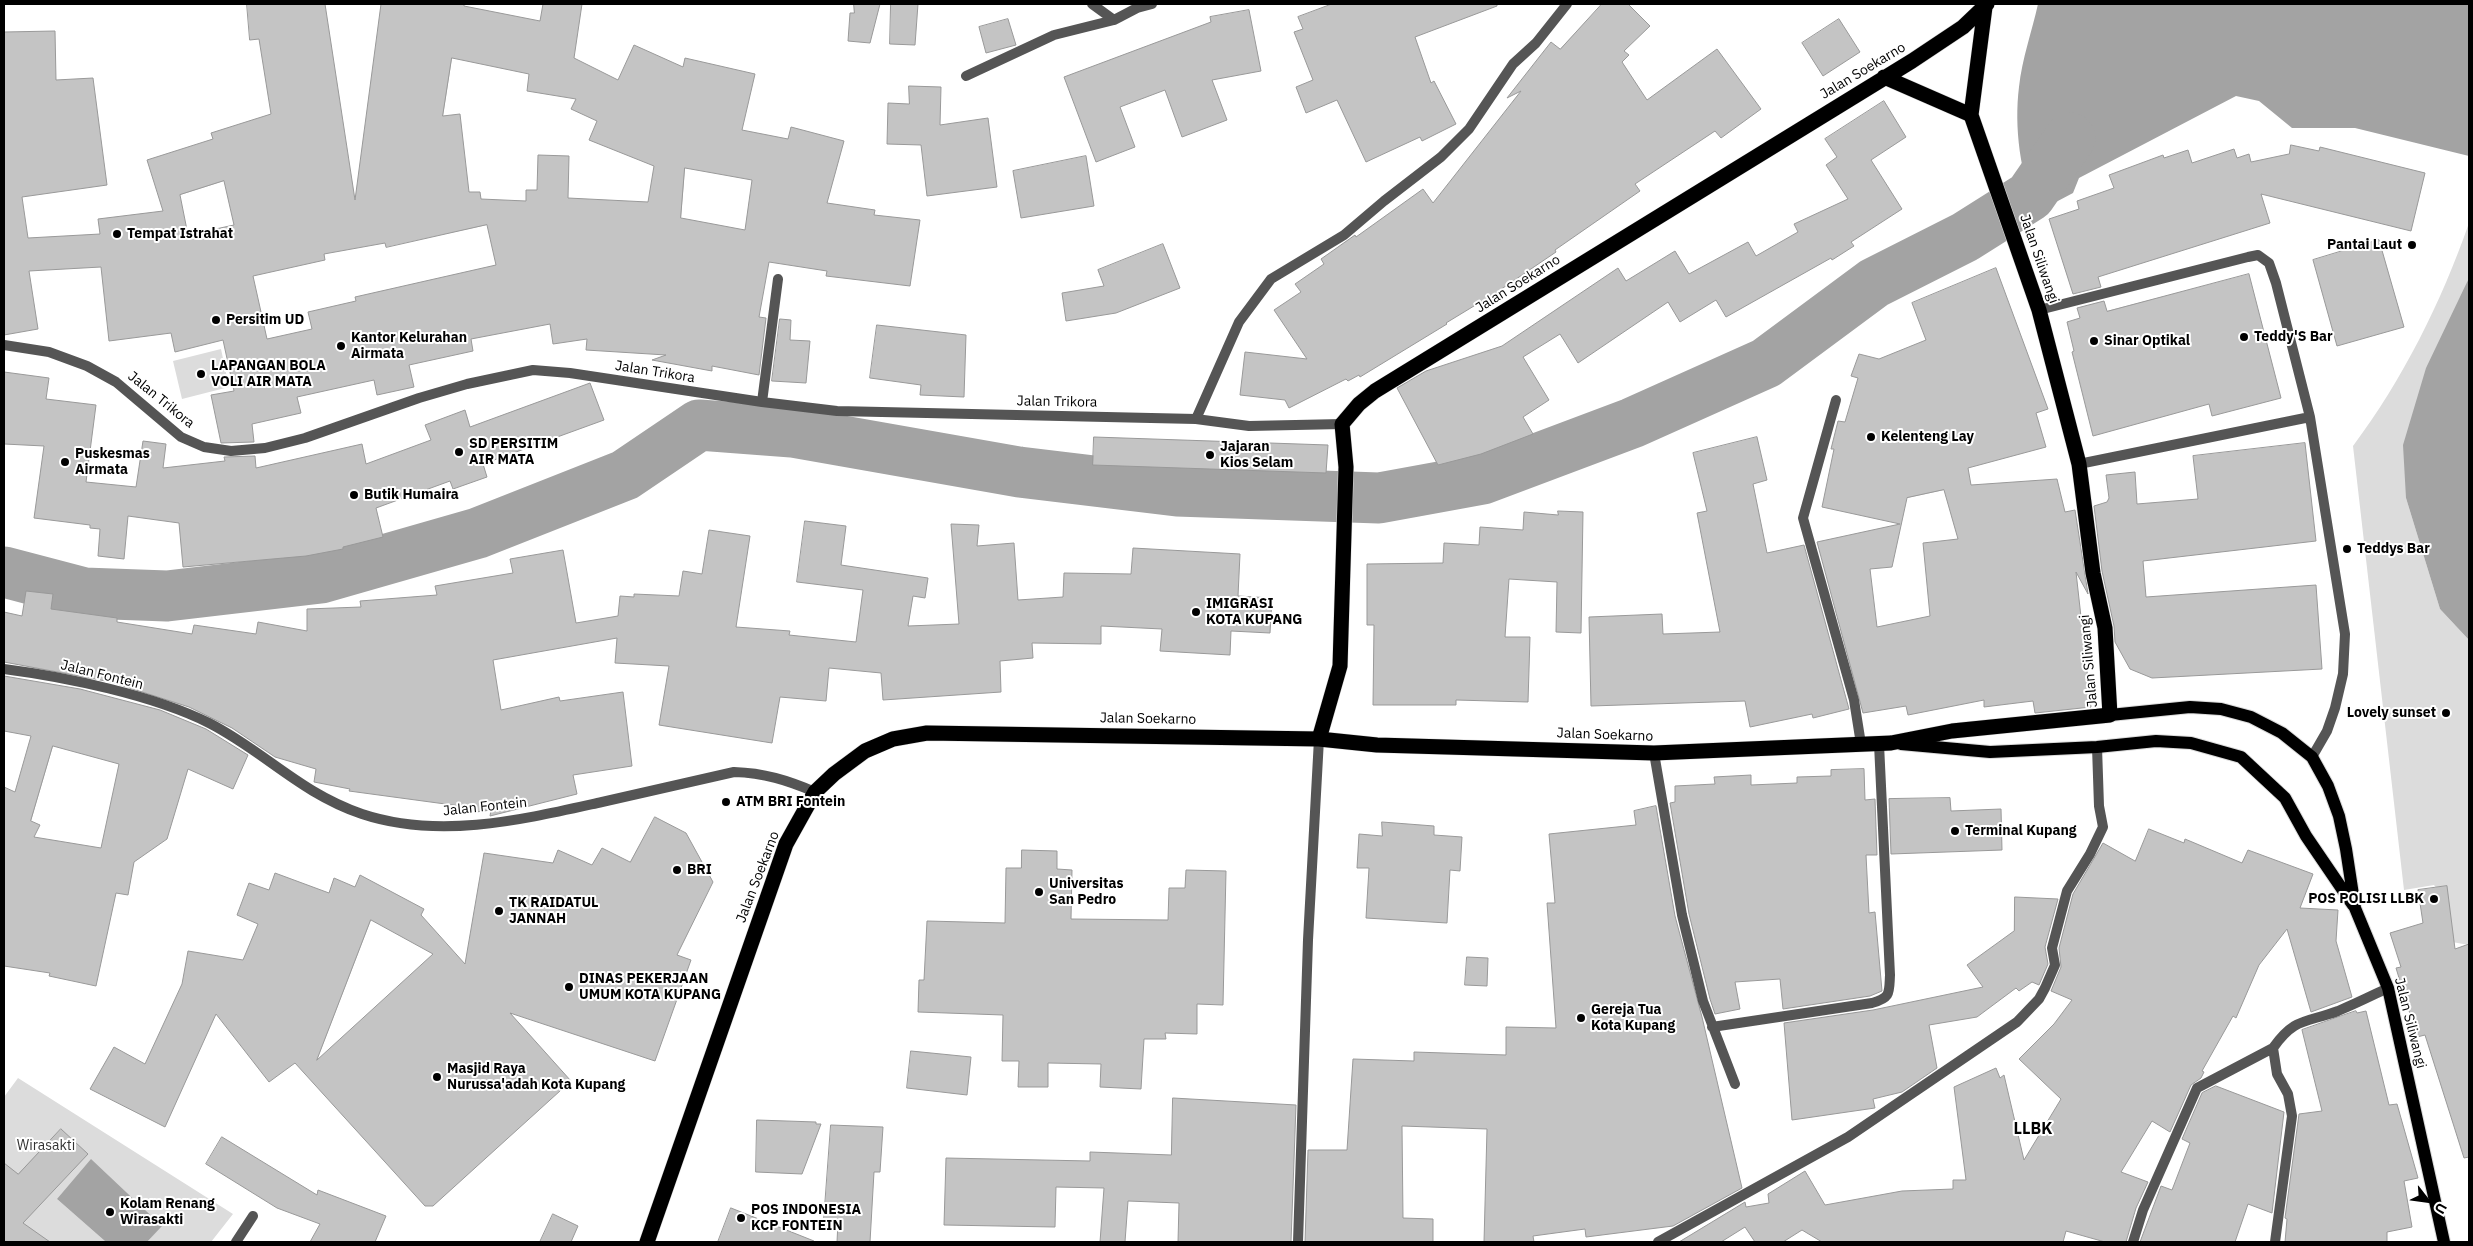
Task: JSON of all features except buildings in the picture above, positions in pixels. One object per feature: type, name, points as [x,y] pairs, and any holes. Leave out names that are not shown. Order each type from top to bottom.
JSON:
[{"type":"highway","name":"Jalan Soekarno","points":[[1342,424],[1359,404],[1375,391],[1939,43],[1963,27],[1986,5]]},
{"type":"highway","points":[[1884,77],[1971,116],[1986,5]]},
{"type":"highway","name":"Jalan Siliwangi","points":[[1971,116],[2040,310],[2080,464],[2093,573],[2105,628],[2110,714]]},
{"type":"highway","points":[[1319,739],[1340,666],[1346,467],[1342,424]]},
{"type":"highway","name":"Jalan Soekarno","points":[[647,1242],[786,844],[815,792],[865,751],[893,740],[928,733],[1319,739],[1377,744],[1654,753],[1885,744],[1952,731],[2110,714]]},
{"type":"main road","name":"Jalan Siliwangi","points":[[2110,714],[2190,707],[2221,709],[2251,717],[2282,733],[2312,757],[2328,786],[2339,816],[2346,849],[2354,908],[2388,988],[2444,1242]]},
{"type":"main road","points":[[1885,744],[1990,752],[2097,747],[2156,741],[2191,743],[2241,758],[2285,798],[2306,836],[2354,908]]},
{"type":"street","points":[[1092,4],[1114,20]]},
{"type":"street","points":[[966,76],[1054,35],[1114,20],[1137,8],[1152,4]]},
{"type":"street","points":[[1196,419],[1239,322],[1271,279],[1344,235],[1384,200],[1441,157],[1469,129],[1513,64],[1536,43],[1567,4]]},
{"type":"street","points":[[2040,310],[2258,255],[2269,263],[2276,283],[2310,417],[2345,634],[2343,674],[2335,708],[2327,731],[2312,757]]},
{"type":"street","points":[[762,402],[778,279]]},
{"type":"street","name":"Jalan Trikora","points":[[4,345],[49,352],[87,366],[116,382],[181,437],[204,447],[231,451],[264,448],[305,438],[419,398],[467,384],[533,370],[837,411],[1196,419],[1248,426],[1342,424]]},
{"type":"street","points":[[1836,400],[1803,518],[1854,700],[1861,744]]},
{"type":"street","points":[[2080,464],[2310,417]]},
{"type":"street","name":"Jalan Fontein","points":[[4,669],[76,681],[176,709],[208,723],[246,745],[287,777],[323,799],[362,814],[404,824],[456,826],[490,823],[556,812],[734,772],[757,772],[779,777],[815,792]]},
{"type":"street","points":[[1298,1242],[1308,940],[1319,739]]},
{"type":"street","points":[[1712,1027],[1872,1003],[1883,1000],[1888,996],[1890,975],[1885,744]]},
{"type":"street","points":[[1658,1242],[1848,1136],[2017,1022],[2039,999],[2055,965],[2052,948],[2067,891],[2090,854],[2103,827],[2099,806],[2097,747]]},
{"type":"street","points":[[1654,753],[1682,915],[1703,1001],[1735,1084]]},
{"type":"street","points":[[2133,1242],[2143,1210],[2197,1088],[2273,1048],[2286,1031],[2305,1020],[2336,1012],[2388,988]]},
{"type":"street","points":[[2273,1048],[2277,1074],[2288,1094],[2292,1116],[2275,1242]]},
{"type":"street","points":[[236,1242],[253,1216]]},
{"type":"green space","points":[[2469,223],[2469,278],[2461,298],[2406,498],[2440,609],[2469,640],[2469,945],[2452,942],[2441,894],[2434,885],[2404,890],[2353,446],[2388,394],[2419,339],[2446,282]]},
{"type":"green space","name":"LAPANGAN BOLA VOLI AIR MATA","points":[[221,349],[229,387],[182,399],[173,361]]},
{"type":"green space","name":"Wirasakti","points":[[18,1078],[233,1214],[211,1242],[147,1242],[161,1226],[57,1199],[106,1242],[4,1242],[4,1097]]},
{"type":"shaded area","points":[[2038,4],[2469,4],[2469,156],[2355,128],[2292,128],[2259,101],[2236,96],[2079,178],[2073,193],[2037,212],[2026,182],[2020,151],[2017,118],[2020,77]]},
{"type":"shaded area","points":[[2469,278],[2469,640],[2440,609],[2406,498],[2403,445],[2426,368]]},
{"type":"shaded area","name":"Kolam Renang Wirasakti","points":[[91,1159],[162,1226],[147,1242],[106,1242],[57,1199]]},
{"type":"waterway","points":[[4,572],[84,593],[167,596],[321,578],[478,533],[625,475],[699,425],[792,432],[1019,472],[1177,491],[1379,498],[1483,479],[1632,423],[1766,363],[1874,283],[1965,237],[2030,196],[2070,138]]},
{"type":"place","name":"Tempat Istrahat","points":[[117,234]]},
{"type":"place","name":"Pantai Laut","points":[[2412,245]]},
{"type":"place","name":"Persitim UD","points":[[216,320]]},
{"type":"place","name":"Teddy'S Bar","points":[[2244,337]]},
{"type":"place","name":"Sinar Optikal","points":[[2094,341]]},
{"type":"place","name":"Kantor Kelurahan Airmata","points":[[341,346]]},
{"type":"place","name":"LAPANGAN BOLA VOLI AIR MATA","points":[[201,374]]},
{"type":"place","name":"Kelenteng Lay","points":[[1871,437]]},
{"type":"place","name":"SD PERSITIM AIR MATA","points":[[459,452]]},
{"type":"place","name":"Jajaran Kios Selam","points":[[1210,455]]},
{"type":"place","name":"Puskesmas Airmata","points":[[65,462]]},
{"type":"place","name":"Butik Humaira","points":[[354,495]]},
{"type":"place","name":"Teddys Bar","points":[[2347,549]]},
{"type":"place","name":"IMIGRASI KOTA KUPANG","points":[[1196,612]]},
{"type":"place","name":"Lovely sunset","points":[[2446,713]]},
{"type":"place","name":"ATM BRI Fontein","points":[[726,802]]},
{"type":"place","name":"Terminal Kupang","points":[[1955,831]]},
{"type":"place","name":"BRI","points":[[677,870]]},
{"type":"place","name":"Universitas San Pedro","points":[[1039,892]]},
{"type":"place","name":"POS POLISI LLBK","points":[[2434,899]]},
{"type":"place","name":"TK RAIDATUL JANNAH","points":[[499,911]]},
{"type":"place","name":"DINAS PEKERJAAN UMUM KOTA KUPANG","points":[[569,987]]},
{"type":"place","name":"Gereja Tua Kota Kupang","points":[[1581,1018]]},
{"type":"place","name":"Masjid Raya Nurussa'adah Kota Kupang","points":[[437,1077]]},
{"type":"place","name":"Kolam Renang Wirasakti","points":[[110,1212]]},
{"type":"place","name":"POS INDONESIA KCP FONTEIN","points":[[741,1218]]},
{"type":"district","name":"LLBK","points":[[2033,1129]]}]
